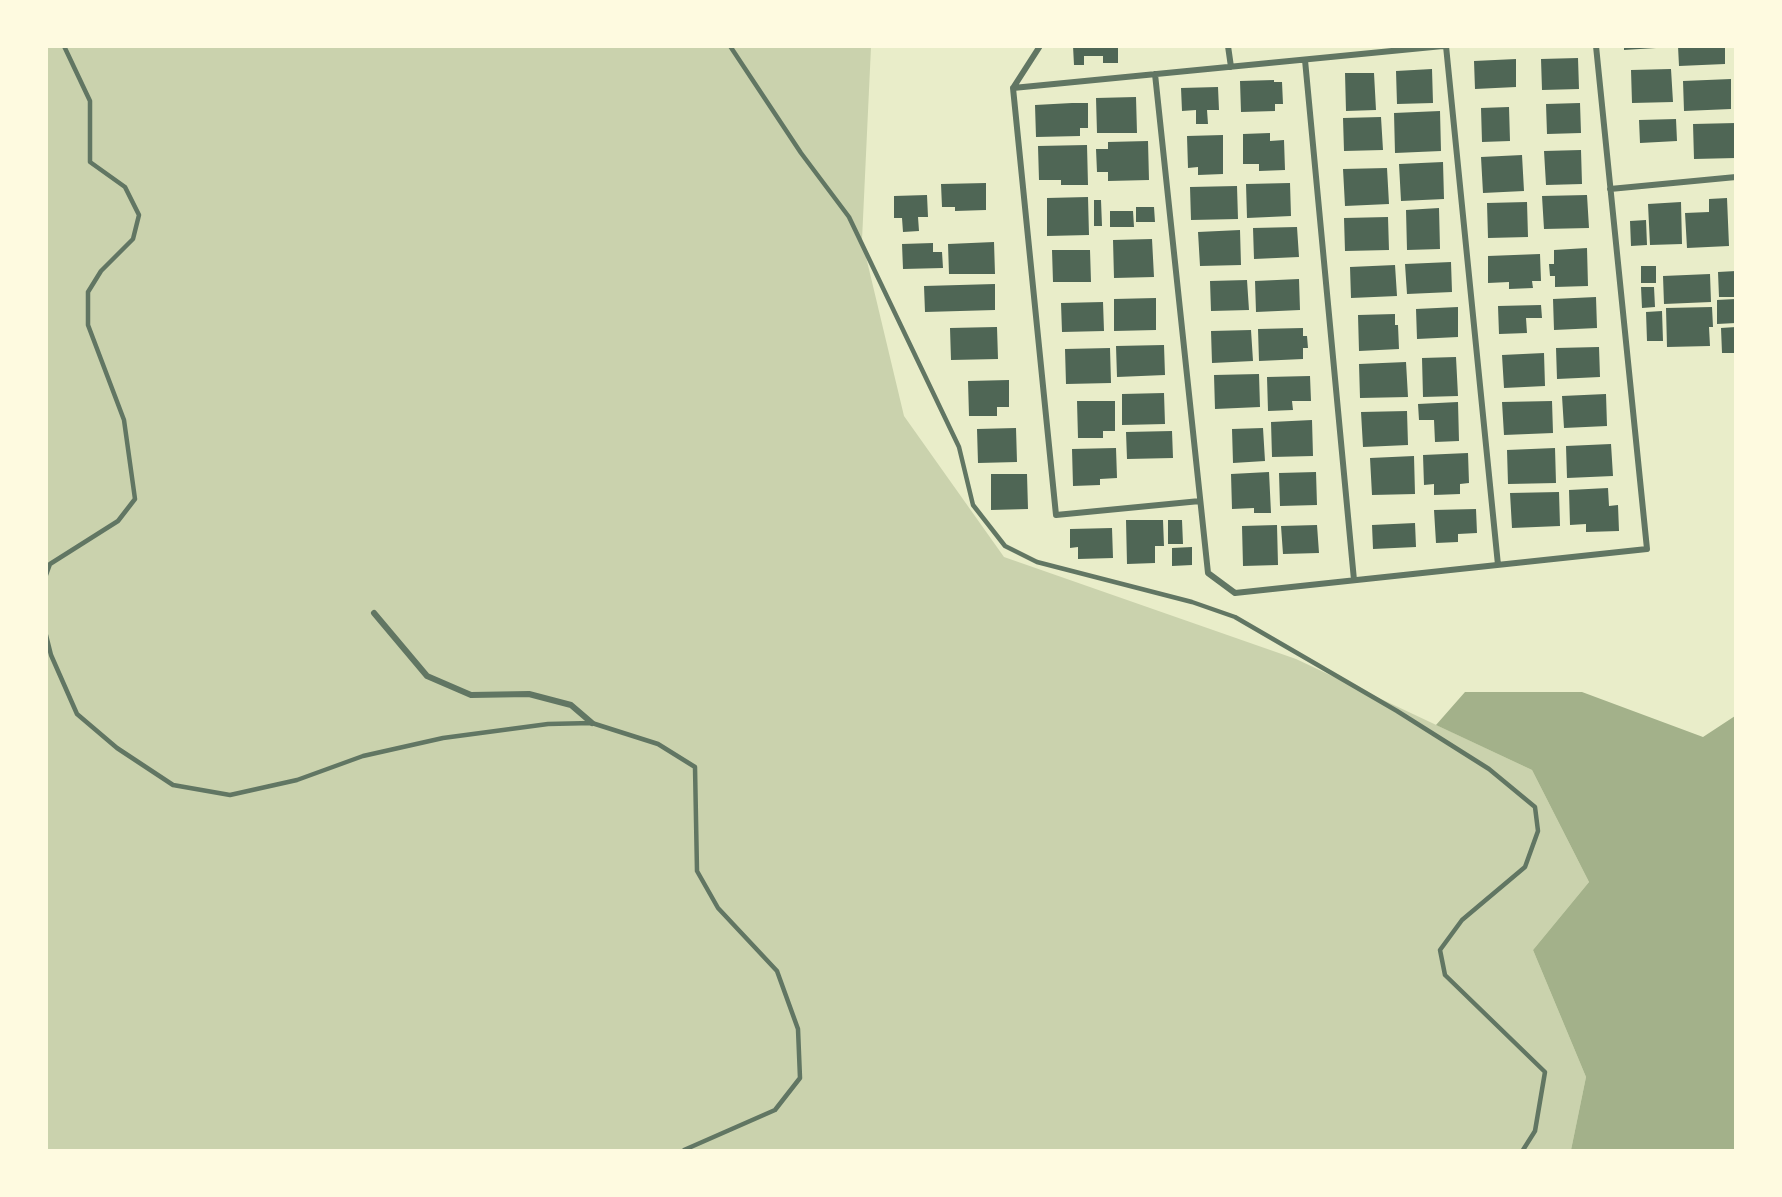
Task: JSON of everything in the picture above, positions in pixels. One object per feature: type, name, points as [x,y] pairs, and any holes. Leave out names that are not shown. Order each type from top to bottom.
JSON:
[{"type":"street","points":[[1040,46],[1013,88],[1056,515],[1200,501]]},
{"type":"street","points":[[1228,46],[1231,67]]},
{"type":"street","points":[[1013,88],[1444,46],[1498,565]]},
{"type":"street","points":[[1155,74],[1208,573],[1235,593],[1647,549],[1596,46]]},
{"type":"street","points":[[1305,60],[1354,580]]},
{"type":"street","points":[[1610,189],[1736,177]]},
{"type":"street","points":[[374,613],[427,676],[471,695],[529,694],[571,705],[592,723]]},
{"type":"lane","points":[[46,575],[50,564],[118,521],[135,499],[124,420],[88,325],[88,292],[101,271],[133,239],[139,215],[125,187],[90,162],[90,101],[64,46]]},
{"type":"lane","points":[[730,46],[801,153],[849,217],[959,447],[973,505],[1005,546],[1037,562],[1192,602],[1235,617],[1397,711],[1489,769],[1535,807],[1538,831],[1525,867],[1462,920],[1440,950],[1445,975],[1545,1072],[1535,1131],[1523,1150]]},
{"type":"lane","points":[[46,635],[51,655],[77,714],[117,748],[173,785],[230,795],[297,780],[363,756],[443,738],[548,724],[592,723],[658,744],[695,767],[698,871],[718,908],[777,971],[798,1029],[800,1078],[775,1110],[684,1150]]},
{"type":"shaded area","points":[[46,47],[871,47],[862,240],[904,416],[1004,557],[1296,659],[1532,770],[1589,882],[1533,950],[1586,1077],[1571,1150],[47,1150]]},
{"type":"shaded area","points":[[1465,692],[1582,692],[1703,737],[1735,716],[1735,1150],[1571,1150],[1586,1077],[1533,950],[1589,882],[1532,770],[1436,725]]},
{"type":"building","points":[[1073,46],[1118,48],[1118,63],[1103,63],[1103,56],[1084,56],[1084,65],[1074,65]]},
{"type":"building","points":[[1624,46],[1656,46],[1656,48],[1624,50]]},
{"type":"building","points":[[1678,46],[1725,46],[1725,64],[1679,66]]},
{"type":"building","points":[[1578,58],[1579,89],[1542,90],[1541,59]]},
{"type":"building","points":[[1516,59],[1516,87],[1475,89],[1474,61]]},
{"type":"building","points":[[1432,69],[1433,103],[1397,104],[1396,71]]},
{"type":"building","points":[[1671,69],[1673,102],[1632,103],[1631,70]]},
{"type":"building","points":[[1345,73],[1374,73],[1376,110],[1346,111]]},
{"type":"building","points":[[1731,79],[1731,109],[1684,111],[1683,81]]},
{"type":"building","points":[[1274,80],[1274,82],[1282,82],[1283,104],[1275,104],[1275,111],[1241,112],[1240,81]]},
{"type":"building","points":[[1218,87],[1219,110],[1207,110],[1208,124],[1196,124],[1196,110],[1182,111],[1181,88]]},
{"type":"building","points":[[1136,97],[1137,133],[1097,133],[1096,98]]},
{"type":"building","points":[[1088,103],[1088,128],[1080,128],[1080,136],[1036,137],[1035,105]]},
{"type":"building","points":[[1580,103],[1581,133],[1547,134],[1546,104]]},
{"type":"building","points":[[1509,107],[1510,141],[1482,142],[1481,108]]},
{"type":"building","points":[[1440,111],[1441,151],[1395,153],[1394,113]]},
{"type":"building","points":[[1381,117],[1383,150],[1344,151],[1343,118]]},
{"type":"building","points":[[1676,119],[1677,141],[1640,143],[1639,120]]},
{"type":"building","points":[[1736,123],[1736,158],[1694,159],[1693,124]]},
{"type":"building","points":[[1270,133],[1270,141],[1284,140],[1285,170],[1259,171],[1259,164],[1243,164],[1243,134]]},
{"type":"building","points":[[1223,135],[1223,174],[1198,175],[1198,167],[1188,168],[1187,136]]},
{"type":"building","points":[[1148,141],[1149,180],[1108,181],[1108,172],[1097,172],[1096,149],[1108,149],[1108,142]]},
{"type":"building","points":[[1087,145],[1088,185],[1061,185],[1061,180],[1039,180],[1038,146]]},
{"type":"building","points":[[1581,150],[1582,184],[1546,185],[1544,151]]},
{"type":"building","points":[[1522,155],[1524,191],[1483,193],[1481,157]]},
{"type":"building","points":[[1443,162],[1444,199],[1401,201],[1399,164]]},
{"type":"building","points":[[1387,168],[1389,204],[1345,206],[1343,169]]},
{"type":"building","points":[[986,183],[986,210],[955,211],[955,207],[942,207],[941,184]]},
{"type":"building","points":[[1290,183],[1291,216],[1247,218],[1246,184]]},
{"type":"building","points":[[1237,186],[1238,219],[1191,220],[1190,187]]},
{"type":"building","points":[[927,195],[928,217],[918,217],[919,231],[903,232],[902,218],[894,218],[894,196]]},
{"type":"building","points":[[1587,195],[1589,228],[1544,229],[1542,196]]},
{"type":"building","points":[[1088,197],[1089,235],[1047,236],[1047,198]]},
{"type":"building","points":[[1727,198],[1729,246],[1687,248],[1685,213],[1709,212],[1709,199]]},
{"type":"building","points":[[1094,200],[1101,200],[1102,226],[1094,226]]},
{"type":"building","points":[[1527,202],[1528,237],[1488,238],[1487,203]]},
{"type":"building","points":[[1681,202],[1682,244],[1650,245],[1648,204]]},
{"type":"building","points":[[1136,207],[1154,207],[1155,222],[1136,222]]},
{"type":"building","points":[[1439,208],[1440,249],[1407,250],[1406,210]]},
{"type":"building","points":[[1110,211],[1133,211],[1134,227],[1110,227]]},
{"type":"building","points":[[1388,217],[1389,250],[1345,251],[1344,218]]},
{"type":"building","points":[[1646,220],[1647,245],[1631,246],[1630,221]]},
{"type":"building","points":[[1297,227],[1299,257],[1254,259],[1253,228]]},
{"type":"building","points":[[1240,230],[1241,265],[1200,266],[1198,232]]},
{"type":"building","points":[[1152,239],[1154,277],[1114,278],[1113,240]]},
{"type":"building","points":[[994,242],[995,274],[949,274],[948,244]]},
{"type":"building","points":[[933,243],[933,252],[942,252],[943,268],[903,269],[902,244]]},
{"type":"building","points":[[1587,248],[1588,286],[1555,287],[1555,276],[1550,276],[1549,264],[1554,264],[1554,250]]},
{"type":"building","points":[[1052,250],[1090,250],[1091,282],[1053,282]]},
{"type":"building","points":[[1540,254],[1541,281],[1532,281],[1533,288],[1509,289],[1509,282],[1488,283],[1488,256]]},
{"type":"building","points":[[1451,262],[1452,292],[1407,294],[1405,264]]},
{"type":"building","points":[[1395,265],[1397,296],[1351,298],[1350,267]]},
{"type":"building","points":[[1641,266],[1656,266],[1656,283],[1641,283]]},
{"type":"building","points":[[1736,271],[1736,297],[1719,297],[1718,272]]},
{"type":"building","points":[[1710,274],[1711,302],[1664,304],[1663,276]]},
{"type":"building","points":[[1299,279],[1300,310],[1256,312],[1255,281]]},
{"type":"building","points":[[1247,280],[1249,310],[1211,311],[1210,281]]},
{"type":"building","points":[[995,284],[995,310],[925,312],[924,286]]},
{"type":"building","points":[[1641,287],[1654,287],[1655,307],[1642,308]]},
{"type":"building","points":[[1596,297],[1597,328],[1554,330],[1553,299]]},
{"type":"building","points":[[1156,298],[1156,330],[1114,331],[1114,299]]},
{"type":"building","points":[[1736,299],[1736,323],[1717,324],[1717,300]]},
{"type":"building","points":[[1103,302],[1104,331],[1062,332],[1061,303]]},
{"type":"building","points":[[1541,305],[1542,318],[1526,318],[1527,333],[1499,334],[1498,306]]},
{"type":"building","points":[[1458,307],[1458,337],[1417,339],[1416,309]]},
{"type":"building","points":[[1712,307],[1713,327],[1709,327],[1710,346],[1667,347],[1666,308]]},
{"type":"building","points":[[1662,311],[1663,341],[1647,341],[1646,312]]},
{"type":"building","points":[[1395,314],[1399,349],[1359,351],[1358,315]]},
{"type":"building","points":[[997,327],[998,359],[951,360],[950,328]]},
{"type":"building","points":[[1736,327],[1736,353],[1722,353],[1721,328]]},
{"type":"building","points":[[1303,328],[1303,336],[1307,336],[1308,348],[1303,348],[1303,359],[1259,361],[1258,329]]},
{"type":"building","points":[[1251,330],[1253,361],[1212,363],[1211,331]]},
{"type":"building","points":[[1164,345],[1165,375],[1117,377],[1116,346]]},
{"type":"building","points":[[1599,347],[1600,377],[1557,379],[1556,348]]},
{"type":"building","points":[[1110,348],[1111,383],[1066,384],[1065,349]]},
{"type":"building","points":[[1544,353],[1545,386],[1504,388],[1502,355]]},
{"type":"building","points":[[1456,357],[1458,396],[1423,397],[1422,358]]},
{"type":"building","points":[[1406,362],[1408,397],[1360,398],[1359,364]]},
{"type":"building","points":[[1259,374],[1260,407],[1215,409],[1214,375]]},
{"type":"building","points":[[1310,376],[1311,401],[1292,401],[1293,410],[1268,411],[1267,377]]},
{"type":"building","points":[[1009,380],[1009,407],[997,407],[997,416],[969,416],[968,381]]},
{"type":"building","points":[[1164,393],[1165,424],[1122,425],[1122,394]]},
{"type":"building","points":[[1606,394],[1607,426],[1564,428],[1562,396]]},
{"type":"building","points":[[1077,401],[1115,401],[1115,431],[1103,431],[1103,438],[1078,438]]},
{"type":"building","points":[[1552,401],[1553,433],[1504,435],[1502,402]]},
{"type":"building","points":[[1458,402],[1459,441],[1435,442],[1434,420],[1419,420],[1418,404]]},
{"type":"building","points":[[1407,411],[1408,445],[1363,447],[1361,412]]},
{"type":"building","points":[[1312,420],[1313,456],[1272,457],[1271,422]]},
{"type":"building","points":[[1016,428],[1017,462],[978,463],[977,429]]},
{"type":"building","points":[[1263,428],[1265,461],[1233,463],[1232,429]]},
{"type":"building","points":[[1172,431],[1173,458],[1127,459],[1126,432]]},
{"type":"building","points":[[1611,444],[1613,476],[1567,478],[1566,446]]},
{"type":"building","points":[[1116,448],[1117,478],[1100,479],[1100,485],[1073,486],[1072,449]]},
{"type":"building","points":[[1555,448],[1556,483],[1508,484],[1507,450]]},
{"type":"building","points":[[1468,453],[1469,483],[1460,484],[1460,494],[1434,495],[1434,484],[1424,485],[1423,455]]},
{"type":"building","points":[[1414,456],[1415,494],[1372,495],[1370,458]]},
{"type":"building","points":[[1269,472],[1271,513],[1254,513],[1254,508],[1232,509],[1231,474]]},
{"type":"building","points":[[1316,472],[1317,505],[1280,506],[1279,473]]},
{"type":"building","points":[[991,474],[1027,474],[1028,509],[991,510]]},
{"type":"building","points":[[1608,488],[1609,506],[1618,505],[1619,531],[1586,532],[1586,524],[1570,525],[1569,490]]},
{"type":"building","points":[[1559,492],[1560,526],[1512,528],[1510,493]]},
{"type":"building","points":[[1476,509],[1477,533],[1458,534],[1458,542],[1436,543],[1434,510]]},
{"type":"building","points":[[1126,520],[1163,520],[1164,546],[1155,546],[1155,563],[1127,564]]},
{"type":"building","points":[[1168,520],[1182,520],[1183,544],[1168,544]]},
{"type":"building","points":[[1415,523],[1416,547],[1373,549],[1372,525]]},
{"type":"building","points":[[1277,525],[1278,565],[1243,566],[1242,526]]},
{"type":"building","points":[[1317,525],[1319,553],[1283,554],[1281,526]]},
{"type":"building","points":[[1112,528],[1113,558],[1078,559],[1078,547],[1070,548],[1070,529]]},
{"type":"building","points":[[1192,547],[1192,565],[1172,566],[1172,548]]}]
